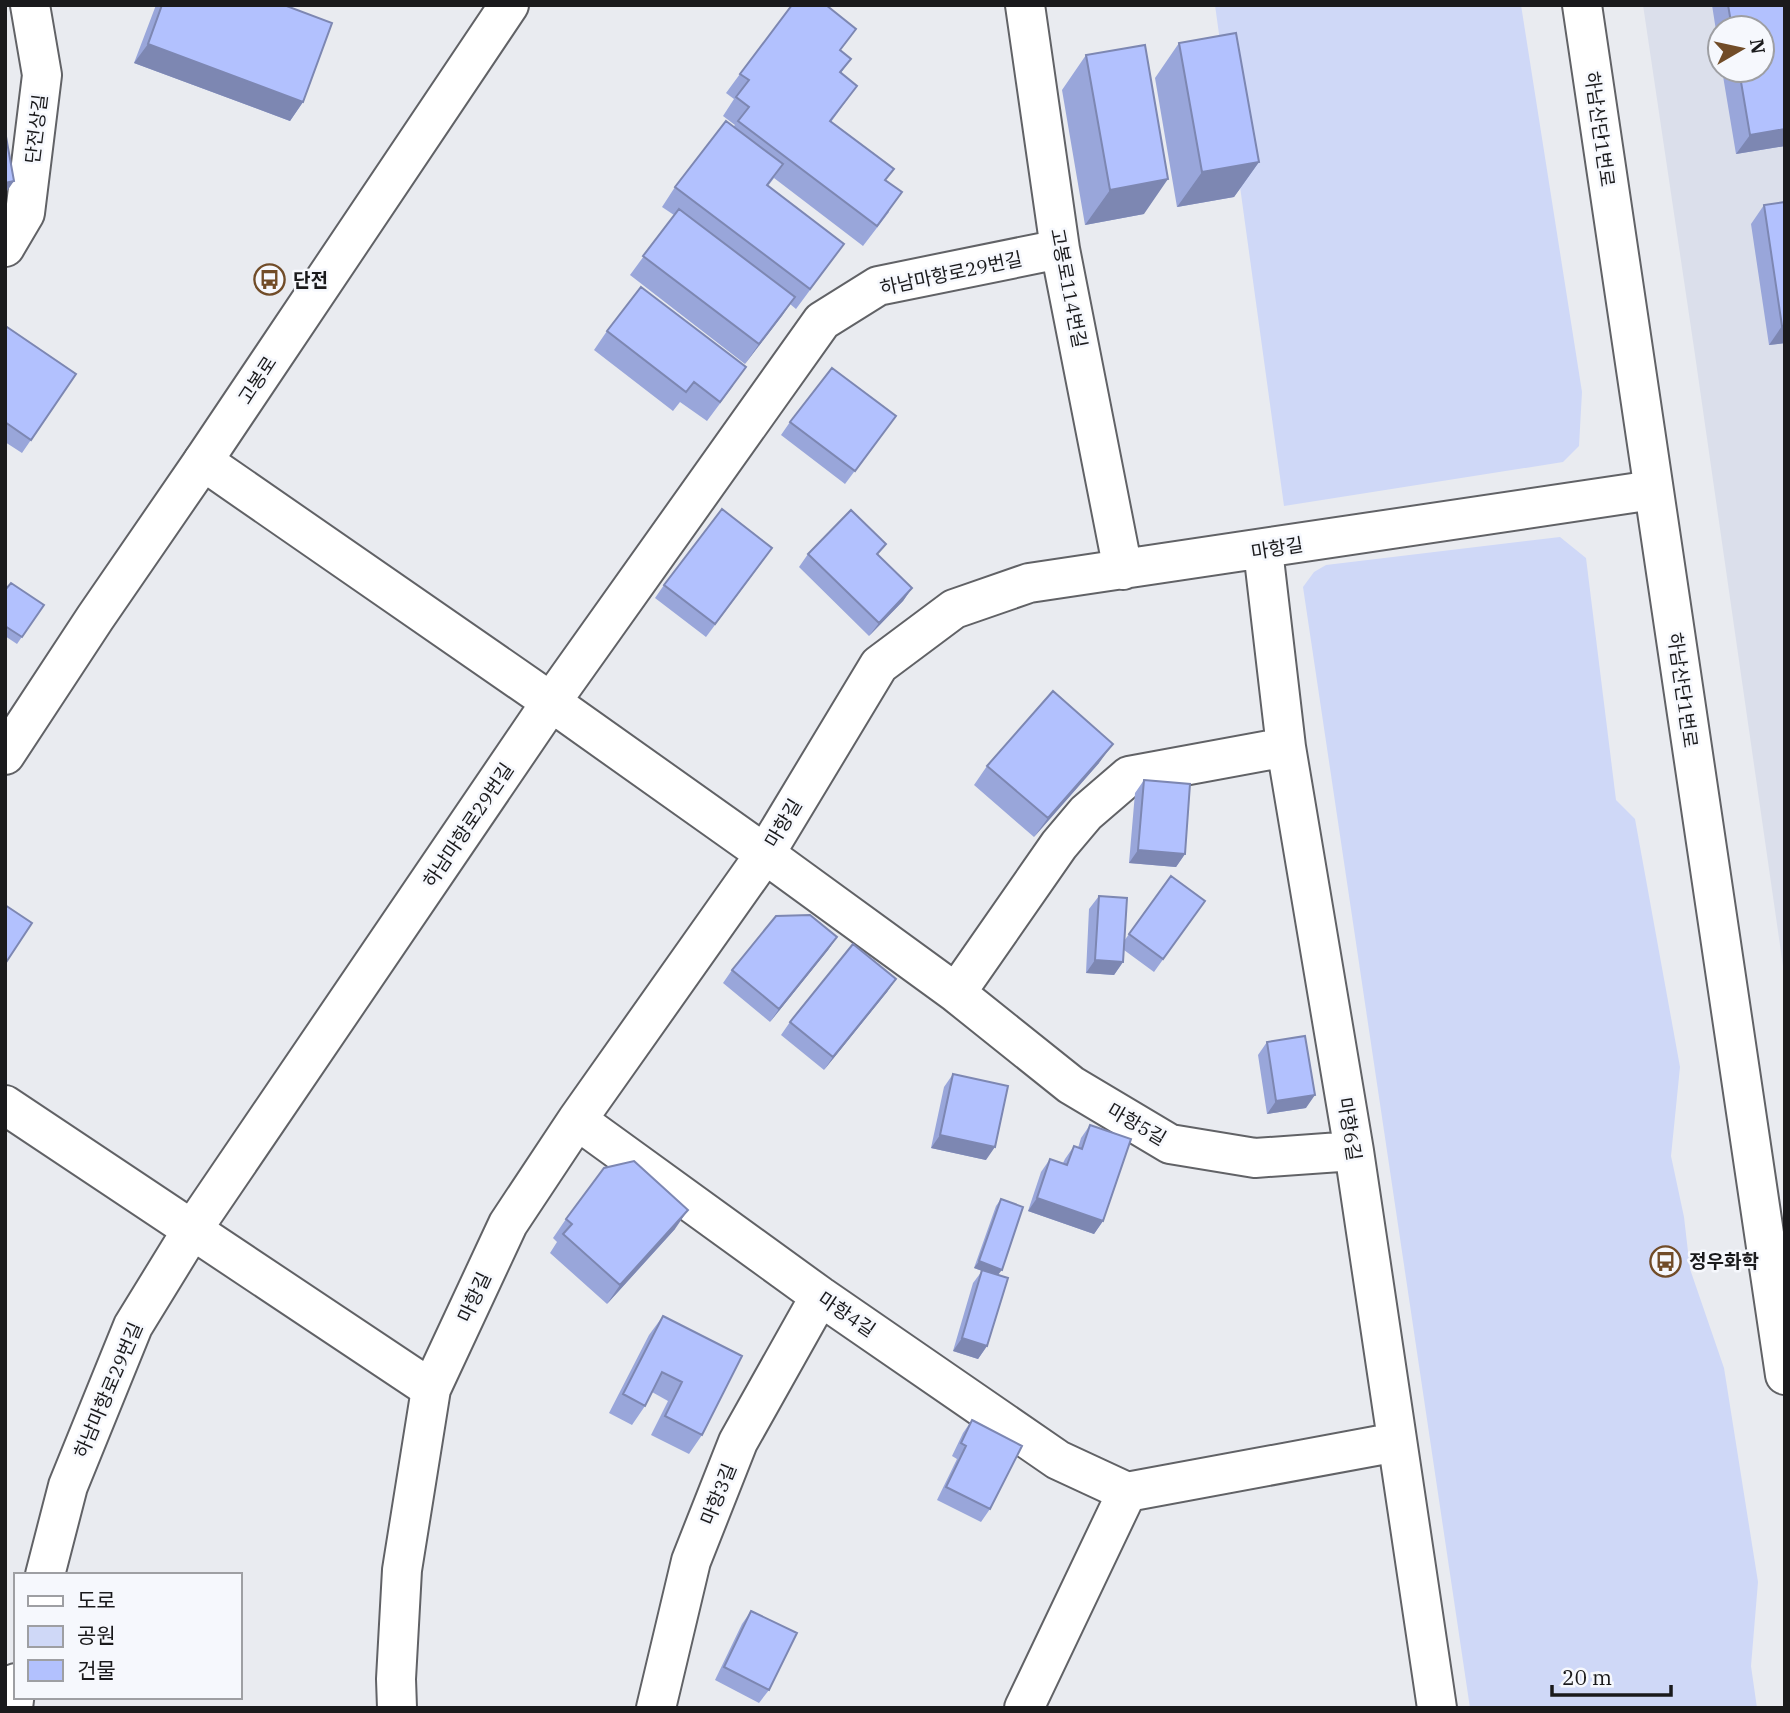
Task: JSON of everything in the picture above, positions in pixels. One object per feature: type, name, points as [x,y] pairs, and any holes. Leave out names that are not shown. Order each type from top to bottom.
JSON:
[{"type":"street","name":"단전상길","points":[[5,247],[25,213],[42,75],[30,5]]},
{"type":"street","name":"고봉로","points":[[5,755],[509,5]]},
{"type":"street","name":"고봉로114번길","points":[[1025,5],[1060,249],[1123,570]]},
{"type":"street","name":"하남산단1번로","points":[[1582,5],[1785,1375]]},
{"type":"street","name":"하남마항로29번길","points":[[46,1573],[68,1486],[133,1326],[192,1230],[551,702],[822,321],[878,286],[1060,249]]},
{"type":"street","name":"마항5길","points":[[203,461],[765,854],[956,993],[1071,1085],[1170,1144],[1255,1158],[1353,1151]]},
{"type":"street","name":"마항길","points":[[397,1708],[402,1570],[431,1389],[508,1224],[577,1120],[765,854],[879,665],[954,609],[1029,583],[1653,490]]},
{"type":"street","name":"마항6길","points":[[1263,550],[1286,747],[1353,1151],[1437,1708]]},
{"type":"street","points":[[956,993],[1059,845],[1086,813],[1129,776],[1286,747]]},
{"type":"street","points":[[5,1105],[431,1389]]},
{"type":"street","name":"마항4길","points":[[577,1120],[820,1296],[1058,1460],[1127,1492]]},
{"type":"street","name":"마항3길","points":[[656,1708],[691,1562],[738,1442],[820,1296]]},
{"type":"street","points":[[1024,1708],[1127,1492],[1397,1442]]},
{"type":"shaded area","points":[[1643,5],[1785,5],[1785,980],[1694,348]]},
{"type":"green space","points":[[1215,5],[1521,5],[1582,392],[1579,446],[1563,462],[1284,506]]},
{"type":"green space","points":[[1560,537],[1586,558],[1616,800],[1635,819],[1680,1067],[1671,1156],[1684,1217],[1690,1269],[1724,1368],[1758,1582],[1751,1666],[1757,1708],[1470,1708],[1303,587],[1314,572],[1326,565]]},
{"type":"building","points":[[162,5],[284,5],[332,23],[303,102],[148,44]]},
{"type":"building","points":[[792,5],[826,5],[856,29],[840,50],[851,59],[840,72],[857,86],[830,121],[894,169],[885,180],[902,192],[877,226],[738,121],[749,107],[736,97],[749,80],[740,74]]},
{"type":"building","points":[[1728,5],[1785,5],[1785,129],[1750,135],[1741,84],[1776,84],[1776,14],[1730,14]]},
{"type":"building","points":[[1236,33],[1259,162],[1202,172],[1179,43]]},
{"type":"building","points":[[1145,45],[1168,179],[1110,190],[1086,55]]},
{"type":"building","points":[[726,121],[783,164],[767,185],[844,244],[810,289],[675,187]]},
{"type":"building","points":[[5,131],[14,181],[5,183]]},
{"type":"building","points":[[1785,202],[1785,326],[1782,326],[1764,205]]},
{"type":"building","points":[[679,209],[795,297],[759,344],[643,256]]},
{"type":"building","points":[[641,287],[746,367],[720,402],[694,382],[686,392],[607,331]]},
{"type":"building","points":[[7,327],[76,374],[31,440],[5,422]]},
{"type":"building","points":[[832,368],[896,416],[855,471],[790,422]]},
{"type":"building","points":[[722,509],[772,548],[715,624],[664,585]]},
{"type":"building","points":[[851,510],[886,544],[877,554],[912,588],[879,623],[808,554]]},
{"type":"building","points":[[11,583],[44,605],[22,637],[5,626],[5,590]]},
{"type":"building","points":[[1053,691],[1113,744],[1048,818],[987,766]]},
{"type":"building","points":[[1144,780],[1190,784],[1185,854],[1138,850]]},
{"type":"building","points":[[1171,876],[1205,901],[1163,959],[1129,934]]},
{"type":"building","points":[[1099,896],[1127,898],[1123,962],[1095,960]]},
{"type":"building","points":[[5,905],[32,923],[5,964]]},
{"type":"building","points":[[810,915],[837,937],[779,1009],[732,970],[776,916]]},
{"type":"building","points":[[853,944],[896,979],[833,1057],[790,1022]]},
{"type":"building","points":[[1305,1036],[1315,1095],[1276,1101],[1267,1042]]},
{"type":"building","points":[[953,1074],[1008,1086],[995,1147],[940,1135]]},
{"type":"building","points":[[1090,1125],[1131,1139],[1103,1221],[1037,1198],[1050,1159],[1067,1165],[1074,1146],[1082,1149]]},
{"type":"building","points":[[634,1161],[688,1210],[620,1285],[563,1234],[572,1224],[566,1219],[604,1168]]},
{"type":"building","points":[[1001,1199],[1023,1207],[1002,1270],[979,1261]]},
{"type":"building","points":[[982,1270],[1008,1278],[987,1346],[962,1338]]},
{"type":"building","points":[[663,1316],[742,1356],[702,1435],[665,1416],[682,1382],[662,1372],[645,1406],[623,1394]]},
{"type":"building","points":[[972,1420],[1022,1446],[990,1509],[946,1487],[966,1446],[961,1443]]},
{"type":"building","points":[[751,1611],[797,1633],[769,1690],[724,1667]]},
{"type":"place","name":"단전","points":[[270,280]]},
{"type":"place","name":"정우화학","points":[[1666,1261]]}]
